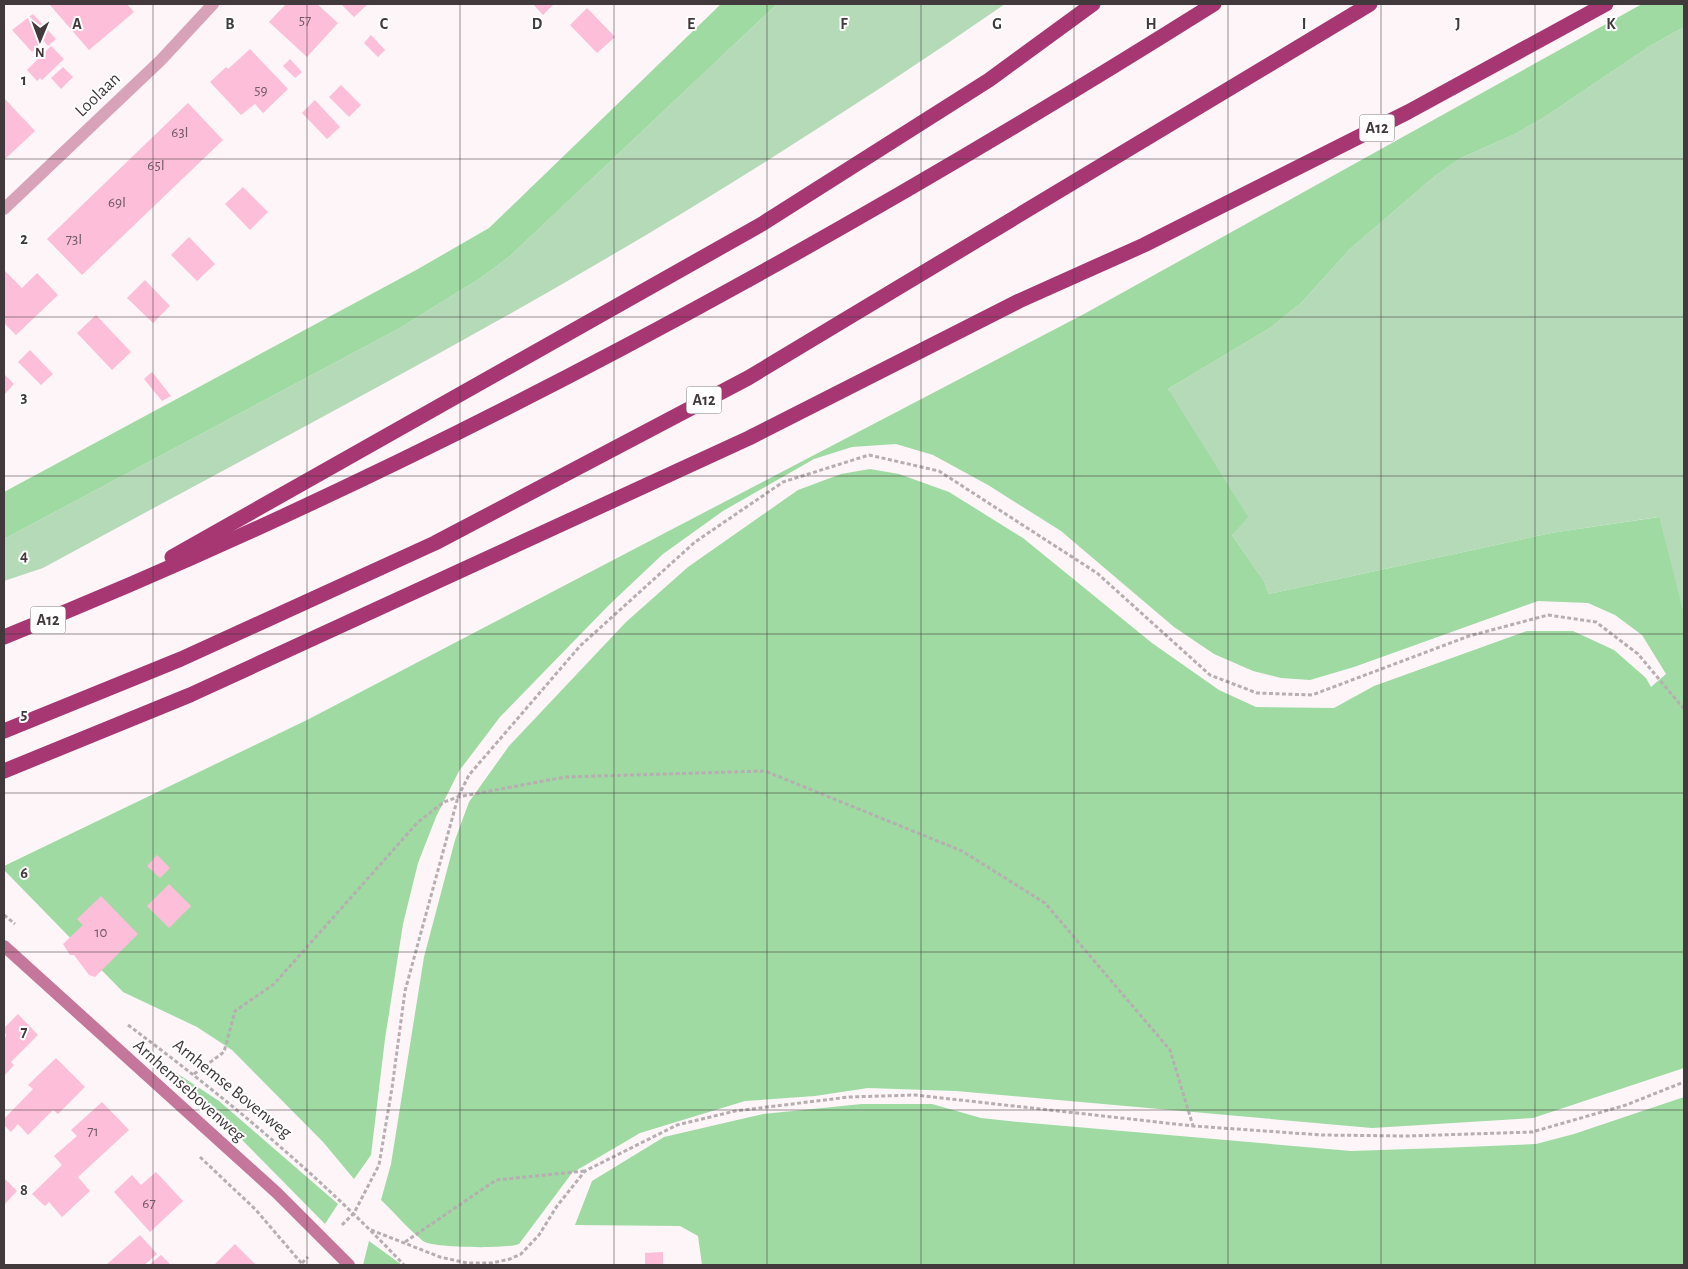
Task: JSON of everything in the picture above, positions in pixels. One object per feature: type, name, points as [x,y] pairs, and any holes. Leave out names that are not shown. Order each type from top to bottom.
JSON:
[{"type":"highway","name":"A12","points":[[92,602],[762,224],[988,80],[1093,4]]},
{"type":"highway","name":"A12","points":[[4,638],[92,602],[337,492],[553,385],[745,282],[1102,74],[1214,4]]},
{"type":"highway","name":"A12","points":[[4,731],[181,659],[434,543],[730,387],[1370,4]]},
{"type":"highway","name":"A12","points":[[4,771],[190,695],[446,579],[749,438],[1019,301],[1144,245],[1408,112],[1606,4]]},
{"type":"main road","name":"Arnhemsebovenweg","points":[[4,946],[276,1193],[349,1265]]},
{"type":"street","name":"Loolaan","points":[[4,209],[161,60],[213,4]]},
{"type":"path","points":[[354,1213],[379,1164],[392,1088],[405,991],[458,797],[469,775],[580,646],[695,542],[782,482],[868,455],[939,471],[1097,573],[1210,675],[1257,693],[1312,696],[1468,636],[1548,615],[1596,622],[1638,654],[1684,709]]},
{"type":"path","points":[[194,1074],[224,1052],[236,1011],[274,984],[418,822],[444,802],[458,797],[565,777],[766,771],[962,851],[1045,903],[1170,1050],[1193,1126]]},
{"type":"path","name":"Arnhemse Bovenweg","points":[[125,1022],[194,1074],[290,1154],[354,1213],[404,1265]]},
{"type":"path","points":[[405,1242],[496,1180],[585,1171],[677,1125],[735,1111],[850,1097],[915,1095],[955,1098],[993,1106],[1193,1126],[1322,1135],[1532,1132],[1626,1104],[1684,1082]]},
{"type":"path","points":[[371,1230],[440,1257],[467,1263],[492,1263],[510,1259],[521,1254],[539,1235],[557,1206],[585,1171]]},
{"type":"green space","points":[[721,4],[777,4],[509,257],[479,279],[398,329],[4,539],[4,492],[418,269],[489,228]]},
{"type":"green space","points":[[777,4],[1005,4],[759,166],[570,280],[391,380],[43,568],[4,581],[4,539],[398,329],[479,279],[509,257]]},
{"type":"green space","points":[[1642,4],[1684,4],[1684,27],[1650,46],[1543,118],[1515,134],[1461,158],[1435,176],[1350,249],[1301,303],[1270,328],[1168,389],[1248,517],[1232,535],[1264,581],[1269,594],[1551,533],[1659,517],[1684,613],[1684,1068],[1533,1118],[1372,1128],[956,1091],[868,1088],[815,1096],[745,1101],[640,1133],[572,1173],[519,1244],[500,1247],[470,1247],[440,1245],[423,1241],[381,1200],[391,1164],[424,957],[455,840],[469,802],[509,746],[626,622],[688,567],[798,490],[841,474],[870,469],[899,474],[949,492],[1023,538],[1152,643],[1219,690],[1256,707],[1334,708],[1374,686],[1527,631],[1573,631],[1614,650],[1646,678],[1651,687],[1666,674],[1642,635],[1615,615],[1588,603],[1538,601],[1354,667],[1310,680],[1281,678],[1253,671],[1214,654],[1174,627],[1061,531],[988,485],[933,455],[896,444],[852,447],[814,459],[723,511],[663,554],[609,605],[500,717],[459,771],[436,817],[418,863],[403,924],[385,1039],[371,1155],[354,1179],[323,1142],[232,1050],[197,1027],[123,992],[4,870],[4,866],[307,720],[1084,314]]},
{"type":"green space","points":[[1684,27],[1684,613],[1658,517],[1551,533],[1269,594],[1264,581],[1232,535],[1168,389],[1270,328],[1301,303],[1350,249],[1435,176],[1461,158],[1515,134],[1543,118],[1650,46]]},
{"type":"green space","points":[[175,1072],[219,1101],[338,1204],[325,1224]]},
{"type":"green space","points":[[1684,1097],[1684,1265],[702,1265],[698,1236],[680,1226],[575,1225],[592,1181],[664,1137],[763,1114],[862,1104],[932,1104],[981,1118],[1351,1151],[1536,1144],[1574,1134]]},
{"type":"green space","points":[[369,1241],[402,1265],[363,1265]]},
{"type":"building","points":[[49,4],[127,4],[134,12],[89,50]]},
{"type":"building","points":[[286,4],[317,4],[338,23],[307,57],[269,22]]},
{"type":"building","points":[[341,4],[368,4],[354,17]]},
{"type":"building","points":[[533,4],[554,4],[543,15]]},
{"type":"building","points":[[587,8],[615,37],[597,53],[570,25]]},
{"type":"building","points":[[33,14],[56,39],[48,46],[44,41],[32,52],[12,30]]},
{"type":"building","points":[[371,35],[385,50],[378,57],[364,43]]},
{"type":"building","points":[[51,46],[64,59],[42,80],[40,78],[37,81],[27,70]]},
{"type":"building","points":[[250,49],[288,89],[263,113],[255,104],[241,115],[210,82]]},
{"type":"building","points":[[290,59],[302,72],[295,78],[283,66]]},
{"type":"building","points":[[63,67],[73,77],[61,89],[51,78]]},
{"type":"building","points":[[341,85],[361,105],[349,117],[329,97]]},
{"type":"building","points":[[4,98],[35,131],[4,160]]},
{"type":"building","points":[[315,100],[340,127],[327,139],[302,113]]},
{"type":"building","points":[[188,103],[223,140],[82,275],[47,239]]},
{"type":"building","points":[[243,187],[268,212],[250,230],[225,204]]},
{"type":"building","points":[[189,237],[215,264],[197,281],[171,255]]},
{"type":"building","points":[[4,270],[22,288],[37,273],[58,295],[16,335],[4,323]]},
{"type":"building","points":[[145,280],[170,306],[153,323],[127,298]]},
{"type":"building","points":[[96,315],[131,352],[112,370],[77,333]]},
{"type":"building","points":[[30,350],[53,374],[41,385],[18,362]]},
{"type":"building","points":[[152,372],[171,396],[162,401],[144,379]]},
{"type":"building","points":[[4,374],[14,384],[4,395]]},
{"type":"building","points":[[157,855],[170,868],[160,878],[147,866]]},
{"type":"building","points":[[169,884],[191,906],[169,928],[147,906]]},
{"type":"building","points":[[101,896],[138,934],[95,977],[89,975],[74,955],[70,955],[63,944],[83,925],[77,919]]},
{"type":"building","points":[[18,1014],[38,1035],[11,1062],[14,1065],[4,1076],[4,1039],[6,1036],[4,1028]]},
{"type":"building","points":[[56,1058],[85,1087],[58,1114],[53,1110],[28,1135],[18,1124],[11,1132],[4,1125],[4,1119],[33,1089],[28,1085]]},
{"type":"building","points":[[102,1102],[129,1130],[78,1177],[90,1191],[62,1217],[49,1202],[45,1206],[32,1194],[62,1165],[54,1156],[77,1136],[71,1130]]},
{"type":"building","points":[[156,1172],[183,1201],[150,1232],[114,1192],[132,1175],[141,1185]]},
{"type":"building","points":[[4,1178],[17,1191],[4,1205]]},
{"type":"building","points":[[140,1235],[157,1254],[144,1265],[106,1265]]},
{"type":"building","points":[[235,1244],[256,1265],[214,1265]]},
{"type":"building","points":[[663,1252],[663,1265],[645,1265],[645,1253]]},
{"type":"building","points":[[161,1255],[171,1265],[149,1265]]}]
